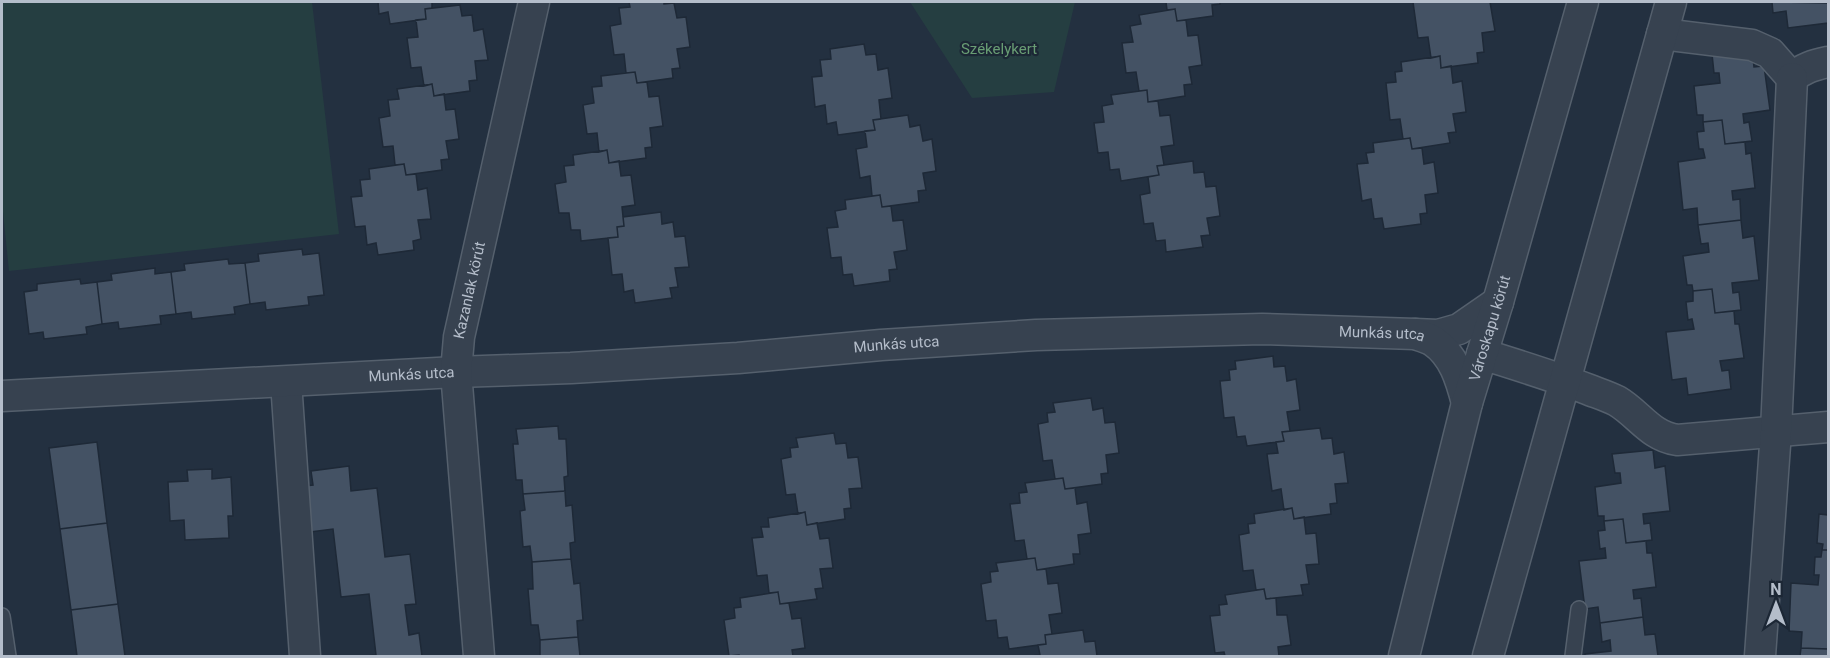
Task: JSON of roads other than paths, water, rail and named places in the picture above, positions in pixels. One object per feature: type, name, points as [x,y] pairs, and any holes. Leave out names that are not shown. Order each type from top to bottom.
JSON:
[{"type":"street","name":"Kazanlak körút","points":[[478,657],[456,372],[459,337],[534,2]]},
{"type":"street","name":"Városkapu körút","points":[[1404,657],[1467,403],[1583,2]]},
{"type":"street","points":[[1488,657],[1671,2]]},
{"type":"street","points":[[1662,34],[1752,45],[1770,53],[1792,78],[1776,431],[1761,657]]},
{"type":"street","points":[[1792,78],[1811,66],[1828,62]]},
{"type":"street","points":[[1415,334],[1438,335],[1459,329],[1498,302]]},
{"type":"street","name":"Munkás utca","points":[[2,396],[726,359],[881,345],[1036,335],[1262,329],[1415,334],[1433,341],[1451,360],[1460,376],[1467,403]]},
{"type":"street","points":[[1482,354],[1565,380],[1616,400],[1655,433],[1666,439],[1677,440],[1828,426]]},
{"type":"street","points":[[286,382],[305,657]]},
{"type":"lane","points":[[1573,657],[1579,609]]},
{"type":"lane","points":[[2,616],[8,657]]},
{"type":"park label","name":"Székelykert","points":[[999,49]]}]
